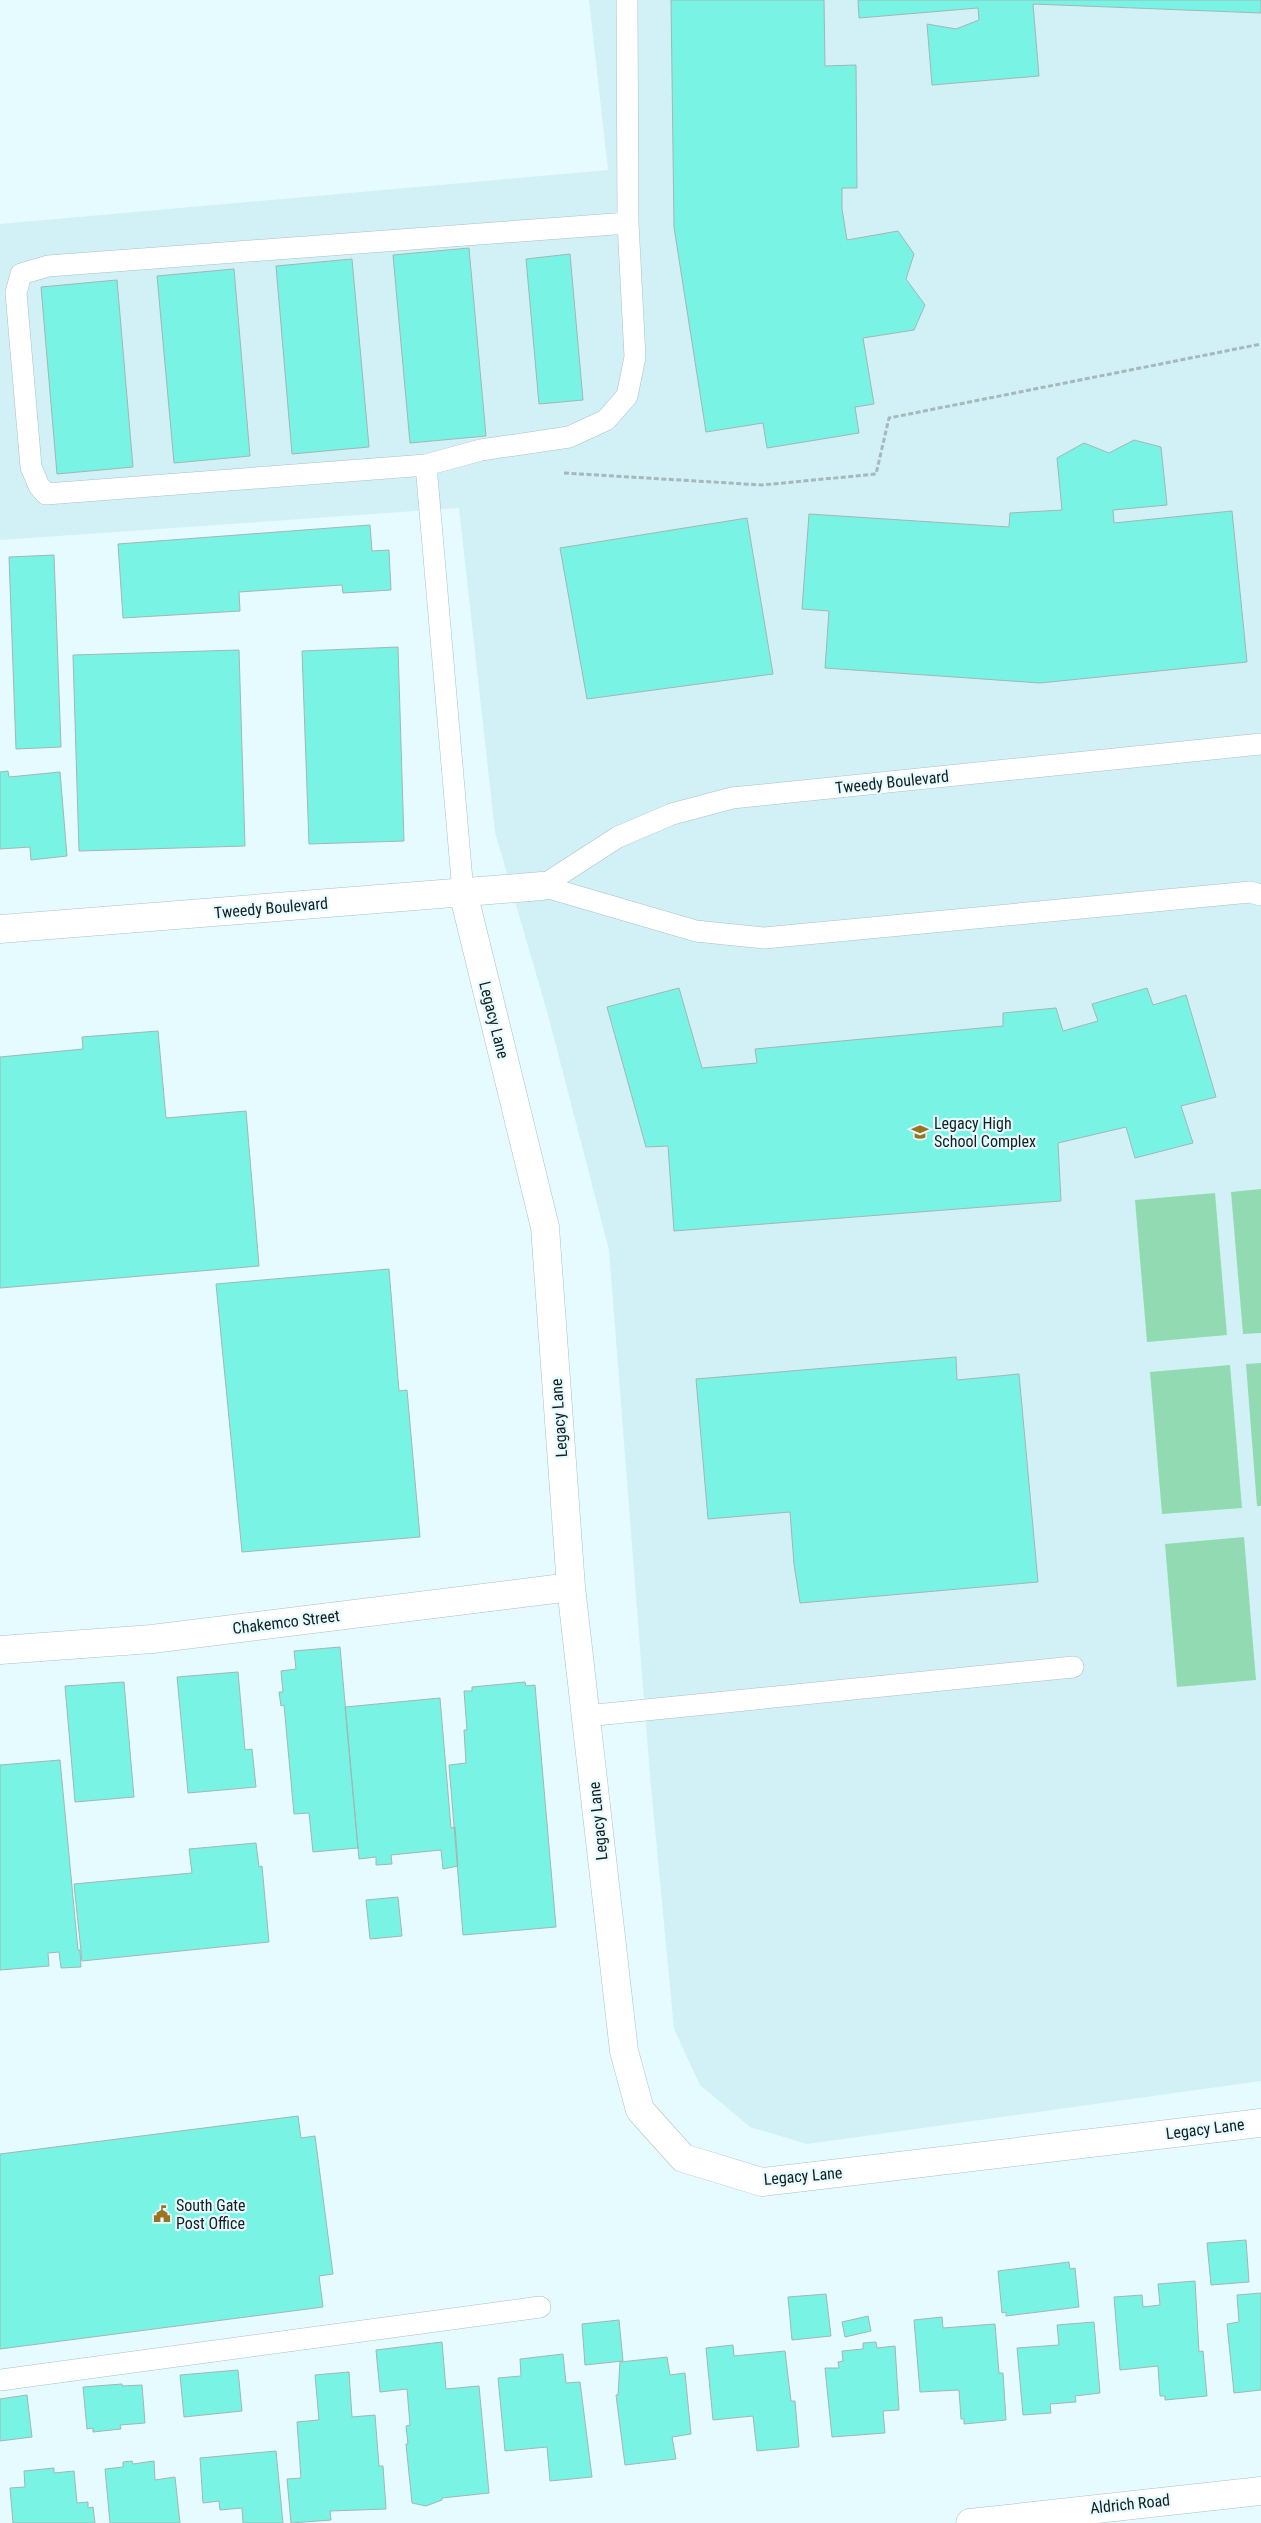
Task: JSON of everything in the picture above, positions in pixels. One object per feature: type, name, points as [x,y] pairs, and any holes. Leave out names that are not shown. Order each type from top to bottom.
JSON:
[{"type":"street","name":"Tweedy Boulevard","points":[[0,929],[542,886]]},
{"type":"street","name":"Legacy Lane","points":[[463,892],[545,1227],[571,1587],[624,2050],[640,2110],[683,2158],[762,2182],[1261,2123]]},
{"type":"street","name":"Chakemco Street","points":[[0,1650],[152,1639],[571,1587]]},
{"type":"street","name":"Aldrich Road","points":[[970,2523],[1261,2491]]},
{"type":"lane","points":[[627,0],[628,223],[635,357],[626,396],[606,420],[569,437],[481,450],[426,465],[46,494],[38,486],[32,467],[16,293],[21,274],[48,266],[628,223]]},
{"type":"lane","points":[[426,465],[463,892]]},
{"type":"lane","name":"Tweedy Boulevard","points":[[542,886],[618,837],[672,814],[732,798],[1261,744]]},
{"type":"lane","name":"Tweedy Boulevard","points":[[542,886],[696,931],[764,938],[1250,892],[1261,895]]},
{"type":"lane","points":[[586,1716],[1073,1667]]},
{"type":"lane","points":[[0,2380],[540,2308]]},
{"type":"path","points":[[554,472],[762,485],[876,474],[889,418],[1261,344]]},
{"type":"shaded area","name":"Legacy High School Complex","points":[[589,0],[1261,0],[1261,2081],[807,2144],[750,2127],[700,2085],[674,2029],[650,1776],[609,1250],[548,1015],[495,832],[459,508],[0,540],[0,224],[608,170]]},
{"type":"green space","points":[[1261,1189],[1261,1333],[1243,1334],[1231,1192]]},
{"type":"green space","points":[[1215,1193],[1227,1335],[1147,1342],[1135,1200]]},
{"type":"green space","points":[[1261,1363],[1261,1506],[1257,1506],[1246,1364]]},
{"type":"green space","points":[[1230,1365],[1242,1508],[1162,1514],[1150,1372]]},
{"type":"green space","points":[[1244,1537],[1256,1680],[1177,1687],[1165,1544]]},
{"type":"building","points":[[671,0],[824,0],[825,66],[856,65],[857,188],[842,188],[842,209],[847,240],[898,231],[914,254],[906,279],[925,305],[914,330],[863,338],[874,404],[855,407],[859,433],[767,448],[763,423],[706,432],[674,227]]},
{"type":"building","points":[[858,0],[1261,0],[1261,13],[1033,4],[1039,76],[932,85],[927,24],[956,29],[979,20],[978,8],[859,18]]},
{"type":"building","points":[[469,248],[486,436],[410,443],[393,255]]},
{"type":"building","points":[[570,254],[583,400],[539,404],[526,259]]},
{"type":"building","points":[[352,259],[369,447],[292,454],[276,266]]},
{"type":"building","points":[[234,269],[250,456],[174,463],[157,276]]},
{"type":"building","points":[[117,280],[133,467],[57,474],[41,287]]},
{"type":"building","points":[[1134,440],[1161,447],[1167,505],[1113,510],[1114,523],[1232,511],[1247,662],[1040,683],[825,668],[829,611],[802,609],[809,514],[1009,527],[1010,513],[1062,510],[1057,458],[1084,443],[1109,453]]},
{"type":"building","points":[[747,518],[773,674],[587,699],[560,548]]},
{"type":"building","points":[[370,525],[372,551],[389,550],[391,590],[343,593],[342,585],[239,592],[240,611],[123,618],[118,544]]},
{"type":"building","points":[[54,555],[61,747],[16,749],[9,557]]},
{"type":"building","points":[[398,647],[404,841],[309,844],[302,651]]},
{"type":"building","points":[[239,650],[245,846],[79,851],[73,655]]},
{"type":"building","points":[[8,771],[9,777],[60,772],[67,856],[31,860],[30,847],[0,849],[0,772]]},
{"type":"building","points":[[679,988],[702,1068],[757,1063],[755,1049],[1003,1026],[1003,1013],[1056,1008],[1063,1031],[1098,1021],[1092,1004],[1147,988],[1153,1005],[1186,995],[1216,1097],[1181,1106],[1193,1143],[1135,1158],[1126,1127],[1058,1143],[1061,1201],[674,1231],[668,1146],[646,1147],[607,1007]]},
{"type":"building","points":[[158,1031],[166,1118],[246,1111],[259,1266],[0,1288],[0,1057],[83,1049],[82,1037]]},
{"type":"building","points":[[389,1269],[399,1391],[407,1390],[420,1537],[242,1552],[216,1284]]},
{"type":"building","points":[[956,1357],[957,1380],[1019,1374],[1038,1582],[800,1603],[794,1564],[790,1512],[708,1519],[696,1379]]},
{"type":"building","points":[[340,1647],[358,1848],[313,1852],[309,1813],[294,1814],[284,1705],[281,1706],[279,1692],[283,1692],[281,1671],[296,1669],[294,1651]]},
{"type":"building","points":[[238,1672],[245,1750],[252,1749],[256,1787],[188,1793],[177,1677]]},
{"type":"building","points":[[124,1682],[134,1797],[75,1802],[65,1686]]},
{"type":"building","points":[[525,1682],[526,1686],[535,1685],[556,1927],[463,1935],[449,1765],[466,1763],[464,1730],[467,1730],[464,1691],[472,1691],[472,1687]]},
{"type":"building","points":[[440,1698],[451,1828],[455,1827],[458,1866],[443,1869],[441,1850],[391,1855],[392,1864],[376,1865],[376,1857],[359,1859],[345,1707]]},
{"type":"building","points":[[60,1760],[81,1967],[61,1968],[59,1952],[48,1953],[49,1966],[0,1970],[0,1765]]},
{"type":"building","points":[[256,1843],[259,1867],[262,1866],[269,1942],[82,1961],[74,1884],[192,1873],[189,1849]]},
{"type":"building","points":[[398,1897],[402,1936],[370,1939],[366,1900]]},
{"type":"building","name":"South Gate Post Office","points":[[298,2116],[301,2138],[315,2136],[333,2274],[319,2276],[323,2307],[0,2349],[0,2154]]},
{"type":"building","points":[[1246,2240],[1249,2282],[1211,2285],[1207,2243]]},
{"type":"building","points":[[1069,2262],[1070,2269],[1075,2268],[1079,2307],[1006,2316],[1006,2312],[1002,2313],[998,2271]]},
{"type":"building","points":[[1195,2281],[1199,2352],[1203,2351],[1207,2396],[1165,2400],[1165,2396],[1160,2396],[1158,2366],[1120,2370],[1114,2297],[1142,2295],[1143,2307],[1160,2305],[1158,2284]]},
{"type":"building","points":[[1261,2293],[1261,2390],[1234,2393],[1227,2324],[1239,2322],[1237,2295]]},
{"type":"building","points":[[826,2294],[831,2336],[792,2340],[788,2297]]},
{"type":"building","points":[[868,2316],[871,2331],[845,2337],[842,2322]]},
{"type":"building","points":[[942,2317],[943,2328],[995,2324],[999,2373],[1003,2373],[1006,2420],[964,2424],[964,2419],[961,2419],[959,2390],[920,2392],[914,2320]]},
{"type":"building","points":[[619,2320],[623,2361],[585,2365],[582,2324]]},
{"type":"building","points":[[1094,2322],[1100,2393],[1075,2396],[1076,2402],[1050,2404],[1051,2413],[1023,2415],[1017,2348],[1059,2345],[1057,2325]]},
{"type":"building","points":[[442,2342],[446,2389],[479,2386],[489,2493],[442,2498],[442,2500],[426,2506],[412,2503],[406,2444],[408,2444],[406,2426],[410,2425],[407,2389],[380,2392],[376,2350]]},
{"type":"building","points":[[876,2342],[877,2348],[895,2346],[899,2410],[883,2411],[885,2433],[832,2437],[825,2368],[839,2368],[838,2362],[843,2361],[842,2351],[863,2349],[863,2343]]},
{"type":"building","points":[[733,2345],[734,2356],[785,2351],[791,2401],[795,2401],[799,2447],[757,2451],[753,2416],[713,2420],[706,2348]]},
{"type":"building","points":[[563,2354],[566,2383],[580,2382],[592,2477],[550,2481],[547,2447],[505,2451],[498,2378],[521,2376],[520,2359]]},
{"type":"building","points":[[667,2357],[670,2375],[685,2373],[691,2434],[672,2437],[676,2459],[625,2465],[616,2395],[618,2395],[620,2362]]},
{"type":"building","points":[[238,2370],[242,2411],[184,2417],[180,2375]]},
{"type":"building","points":[[349,2372],[352,2417],[375,2415],[379,2466],[383,2466],[386,2509],[330,2511],[331,2520],[291,2523],[287,2479],[301,2478],[297,2422],[319,2420],[315,2375]]},
{"type":"building","points":[[122,2384],[122,2386],[142,2385],[145,2423],[120,2425],[121,2429],[93,2432],[93,2428],[87,2429],[83,2387]]},
{"type":"building","points":[[27,2395],[32,2437],[0,2441],[0,2399]]},
{"type":"building","points":[[276,2451],[283,2523],[243,2523],[242,2508],[220,2510],[219,2501],[203,2503],[200,2458]]},
{"type":"building","points":[[132,2461],[133,2464],[154,2461],[155,2480],[175,2477],[180,2523],[110,2523],[105,2469],[123,2467],[123,2462]]},
{"type":"building","points":[[54,2468],[54,2473],[74,2471],[77,2503],[88,2502],[88,2508],[93,2507],[95,2523],[13,2523],[10,2488],[25,2487],[24,2471]]},
{"type":"place","name":"Legacy High School Complex","points":[[920,1132]]},
{"type":"place","name":"South Gate Post Office","points":[[162,2214]]}]
